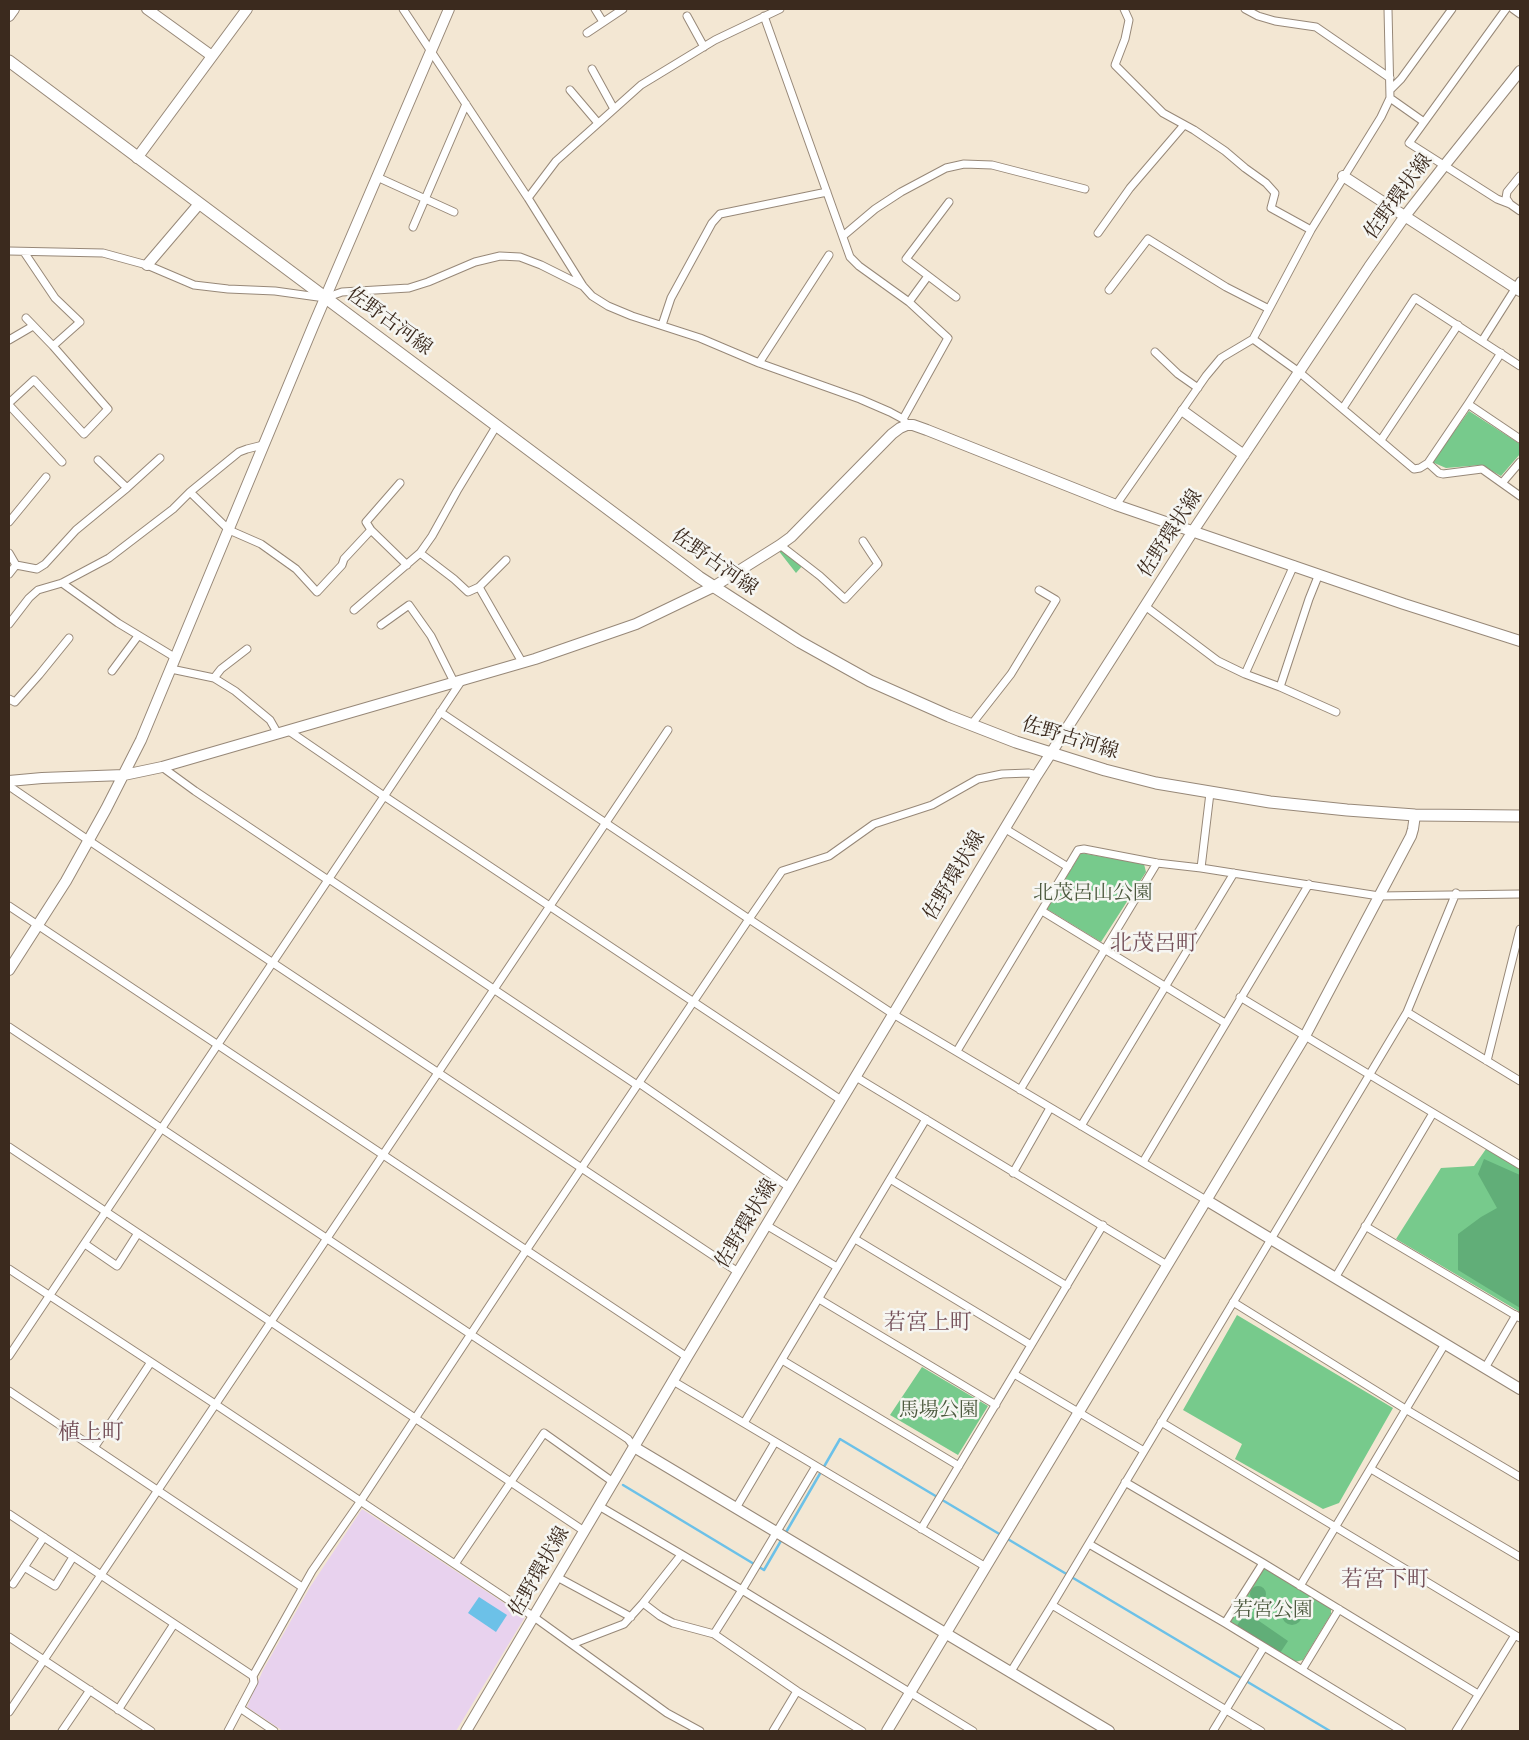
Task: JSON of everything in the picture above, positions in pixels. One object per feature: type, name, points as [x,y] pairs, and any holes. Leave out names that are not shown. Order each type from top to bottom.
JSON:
[{"type":"main road","name":"佐野古河線","points":[[9,61],[713,587],[830,660],[904,697],[971,725],[1105,770],[1210,793],[1270,802],[1415,815],[1520,816]]},
{"type":"street","points":[[9,16],[14,9]]},
{"type":"street","points":[[147,9],[212,56]]},
{"type":"street","points":[[137,158],[247,9]]},
{"type":"street","points":[[403,9],[528,198],[583,286],[592,296],[608,306],[700,338],[759,363],[860,399],[905,422],[1116,505],[1520,641]]},
{"type":"street","points":[[9,970],[38,925],[124,775],[172,669],[325,298],[449,9]]},
{"type":"street","points":[[595,9],[604,22]]},
{"type":"street","points":[[587,33],[623,9]]},
{"type":"street","points":[[528,198],[556,160],[641,85],[704,47],[780,9]]},
{"type":"street","points":[[1124,9],[1128,20],[1125,39],[1115,65],[1163,113],[1225,151],[1266,183],[1275,193],[1271,208],[1311,230]]},
{"type":"street","points":[[1245,9],[1258,16],[1275,21],[1316,27],[1390,78]]},
{"type":"street","points":[[1116,505],[1221,358],[1253,339],[1311,230],[1381,118],[1390,98],[1388,9]]},
{"type":"street","points":[[1390,90],[1401,79],[1452,9]]},
{"type":"street","points":[[1506,9],[1409,143],[1496,199],[1510,204],[1520,211]]},
{"type":"street","points":[[1513,9],[1520,14]]},
{"type":"street","points":[[687,16],[704,47]]},
{"type":"street","points":[[9,782],[42,778],[124,775],[162,767],[522,662],[636,624],[713,587],[791,537],[900,428],[905,422],[948,339],[909,302],[859,266],[850,257],[764,16]]},
{"type":"street","points":[[592,69],[614,108]]},
{"type":"street","name":"佐野環状線","points":[[466,1731],[687,1357],[1037,775],[1244,455],[1405,216],[1520,70]]},
{"type":"street","points":[[570,90],[598,123]]},
{"type":"street","points":[[1390,98],[1424,122]]},
{"type":"street","points":[[413,227],[466,104]]},
{"type":"street","points":[[1098,233],[1130,188],[1184,125]]},
{"type":"street","points":[[843,236],[875,209],[901,192],[946,168],[964,164],[992,165],[1085,189]]},
{"type":"street","points":[[1343,176],[1519,286],[1482,341]]},
{"type":"street","points":[[1510,204],[1506,198],[1507,192],[1520,176]]},
{"type":"street","points":[[377,177],[454,212]]},
{"type":"street","points":[[662,325],[671,298],[712,223],[720,214],[827,192]]},
{"type":"street","points":[[949,202],[906,259],[956,297]]},
{"type":"street","points":[[147,265],[199,204]]},
{"type":"street","points":[[1109,290],[1148,239],[1226,286],[1269,309]]},
{"type":"street","points":[[9,251],[103,253],[147,265],[194,285],[275,291],[325,298],[342,292],[408,288],[428,282],[475,262],[500,256],[520,257],[541,265],[583,286]]},
{"type":"street","points":[[24,252],[55,298],[80,322],[54,346]]},
{"type":"street","points":[[759,363],[829,255]]},
{"type":"street","points":[[909,302],[928,276]]},
{"type":"street","points":[[1343,408],[1415,298],[1520,366]]},
{"type":"street","points":[[26,318],[54,346],[108,409],[84,434],[34,380],[9,404],[62,462]]},
{"type":"street","points":[[1381,440],[1458,325]]},
{"type":"street","points":[[9,340],[33,326]]},
{"type":"street","points":[[1253,339],[1299,372],[1414,469],[1428,463],[1501,354]]},
{"type":"street","points":[[1155,352],[1178,374],[1198,388]]},
{"type":"street","points":[[1468,404],[1520,439]]},
{"type":"street","points":[[1183,411],[1244,455]]},
{"type":"street","points":[[354,610],[420,553],[432,536],[497,425]]},
{"type":"street","points":[[9,624],[12,614],[38,590],[62,583],[108,558],[173,509],[190,492],[239,452],[264,445]]},
{"type":"street","points":[[9,553],[16,565],[36,569],[45,564],[76,530],[160,458]]},
{"type":"street","points":[[98,460],[127,488]]},
{"type":"street","points":[[1502,483],[1520,462]]},
{"type":"street","points":[[1428,463],[1438,473],[1443,474],[1482,469],[1520,496]]},
{"type":"street","points":[[9,522],[46,477]]},
{"type":"street","points":[[400,484],[366,522],[370,530],[408,565]]},
{"type":"street","points":[[190,492],[229,530],[261,544],[296,569],[317,592],[370,530]]},
{"type":"street","points":[[780,545],[846,599],[878,564],[863,542]]},
{"type":"street","points":[[420,553],[468,592],[479,587],[506,560]]},
{"type":"street","points":[[9,574],[16,565]]},
{"type":"street","points":[[1245,674],[1294,565]]},
{"type":"street","points":[[1280,687],[1309,600],[1320,574]]},
{"type":"street","points":[[62,583],[138,636],[176,658]]},
{"type":"street","points":[[479,587],[522,662]]},
{"type":"street","points":[[971,725],[1011,674],[1056,600],[1039,590]]},
{"type":"street","points":[[381,625],[409,605],[431,636],[458,681]]},
{"type":"street","points":[[1145,606],[1218,661],[1336,712]]},
{"type":"street","points":[[112,671],[138,636]]},
{"type":"street","points":[[9,699],[15,702],[69,638]]},
{"type":"street","points":[[214,678],[221,669],[247,649]]},
{"type":"street","points":[[172,669],[214,678],[235,691],[270,720],[278,734]]},
{"type":"street","points":[[9,1356],[440,712],[458,681]]},
{"type":"street","points":[[440,712],[893,1014],[1520,1389]]},
{"type":"street","points":[[9,1712],[668,730]]},
{"type":"street","points":[[290,731],[384,796],[841,1100]]},
{"type":"street","points":[[162,767],[195,791],[638,1084],[789,1188]]},
{"type":"street","points":[[228,1731],[254,1682],[253,1676],[302,1587],[527,1249],[782,872],[829,856],[874,824],[932,805],[978,779],[1011,774],[1029,773],[1037,775]]},
{"type":"street","points":[[9,786],[738,1272]]},
{"type":"street","points":[[1201,868],[1210,793]]},
{"type":"street","points":[[887,1731],[1305,1036],[1411,836],[1415,815]]},
{"type":"street","points":[[1004,828],[1068,867]]},
{"type":"street","points":[[957,1052],[1078,850],[1084,848],[1157,862],[1379,896],[1520,894]]},
{"type":"street","points":[[1020,1090],[1157,862]]},
{"type":"street","points":[[1081,1126],[1234,873]]},
{"type":"street","points":[[1143,1162],[1309,884]]},
{"type":"street","points":[[1010,1673],[1407,1012],[1456,894]]},
{"type":"street","points":[[9,906],[687,1357]]},
{"type":"street","points":[[1042,911],[1225,1023]]},
{"type":"street","points":[[1488,1061],[1520,929]]},
{"type":"street","points":[[1240,997],[1520,1165]]},
{"type":"street","points":[[1407,1012],[1520,1081]]},
{"type":"street","points":[[9,1027],[628,1439],[634,1447],[1103,1730]]},
{"type":"street","points":[[856,1077],[1167,1265]]},
{"type":"street","points":[[1013,1173],[1050,1108]]},
{"type":"street","points":[[1334,1278],[1433,1113]]},
{"type":"street","points":[[744,1423],[926,1120]]},
{"type":"street","points":[[9,1147],[584,1531]]},
{"type":"street","points":[[890,1179],[1067,1286]]},
{"type":"street","points":[[766,1225],[838,1267]]},
{"type":"street","points":[[921,1529],[1103,1225]]},
{"type":"street","points":[[1365,1226],[1518,1316],[1485,1368]]},
{"type":"street","points":[[85,1244],[117,1266],[138,1234]]},
{"type":"street","points":[[854,1239],[1031,1345]]},
{"type":"street","points":[[9,1269],[534,1617],[667,1713],[700,1731]]},
{"type":"street","points":[[819,1299],[996,1404]]},
{"type":"street","points":[[1233,1302],[1406,1410],[1520,1477]]},
{"type":"street","points":[[1300,1586],[1446,1344]]},
{"type":"street","points":[[782,1360],[959,1466]]},
{"type":"street","points":[[94,1448],[151,1362]]},
{"type":"street","points":[[1014,1374],[1144,1451]]},
{"type":"street","points":[[673,1381],[986,1567]]},
{"type":"street","points":[[9,1391],[302,1587]]},
{"type":"street","points":[[1161,1422],[1517,1636],[1456,1731]]},
{"type":"street","points":[[455,1564],[544,1433],[613,1482]]},
{"type":"street","points":[[736,1508],[775,1442]]},
{"type":"street","points":[[714,1634],[816,1466]]},
{"type":"street","points":[[1371,1469],[1520,1557]]},
{"type":"street","points":[[1125,1482],[1263,1563],[1478,1694]]},
{"type":"street","points":[[599,1506],[742,1590],[974,1731]]},
{"type":"street","points":[[9,1514],[253,1676]]},
{"type":"street","points":[[13,1584],[44,1538]]},
{"type":"street","points":[[1089,1544],[1225,1623],[1402,1731]]},
{"type":"street","points":[[572,1644],[624,1624],[681,1555]]},
{"type":"street","points":[[24,1567],[54,1586],[73,1557]]},
{"type":"street","points":[[1225,1623],[1263,1563]]},
{"type":"street","points":[[557,1577],[631,1617]]},
{"type":"street","points":[[643,1603],[673,1623],[714,1634],[797,1691],[862,1731]]},
{"type":"street","points":[[1052,1605],[1261,1731]]},
{"type":"street","points":[[1302,1670],[1339,1609]]},
{"type":"street","points":[[118,1710],[174,1624]]},
{"type":"street","points":[[9,1637],[151,1731]]},
{"type":"street","points":[[1213,1731],[1264,1647]]},
{"type":"street","points":[[62,1731],[90,1690]]},
{"type":"street","points":[[773,1731],[797,1691]]},
{"type":"street","points":[[240,1708],[274,1731]]},
{"type":"shaded area","points":[[362,1509],[525,1617],[456,1731],[283,1731],[247,1707],[263,1670],[310,1587]]},
{"type":"green space","points":[[1469,411],[1520,444],[1520,454],[1501,476],[1481,465],[1446,468],[1432,462]]},
{"type":"green space","points":[[778,550],[784,550],[803,565],[796,573]]},
{"type":"green space","name":"北茂呂山公園","points":[[1081,853],[1144,864],[1146,872],[1101,942],[1047,909]]},
{"type":"green space","points":[[1486,1149],[1520,1169],[1520,1312],[1396,1239],[1441,1168],[1474,1166]]},
{"type":"green space","points":[[1484,1159],[1520,1175],[1520,1308],[1458,1270],[1458,1234],[1497,1208],[1478,1174]]},
{"type":"green space","points":[[1237,1315],[1393,1408],[1339,1503],[1323,1509],[1235,1459],[1242,1444],[1183,1410]]},
{"type":"green space","name":"馬場公園","points":[[922,1367],[988,1406],[958,1455],[890,1415]]},
{"type":"green space","name":"若宮公園","points":[[1263,1565],[1331,1607],[1331,1614],[1303,1660],[1295,1662],[1227,1622]]},
{"type":"green space","points":[[1255,1586],[1261,1586],[1266,1591],[1264,1600],[1255,1602],[1250,1597],[1250,1591]]},
{"type":"green space","points":[[1292,1605],[1299,1608],[1302,1615],[1299,1622],[1292,1625],[1285,1622],[1282,1615],[1285,1608]]},
{"type":"green space","points":[[1246,1612],[1288,1641],[1278,1656],[1236,1627]]},
{"type":"water","points":[[479,1597],[507,1615],[496,1632],[468,1613]]},
{"type":"waterway","points":[[785,1534],[840,1439],[1001,1535]]},
{"type":"waterway","points":[[623,1485],[764,1570],[782,1539]]},
{"type":"waterway","points":[[1006,1538],[1330,1731]]},
{"type":"district","name":"北茂呂町","points":[[1154,945]]},
{"type":"district","name":"若宮上町","points":[[928,1324]]},
{"type":"district","name":"植上町","points":[[91,1434]]},
{"type":"district","name":"若宮下町","points":[[1385,1581]]}]
